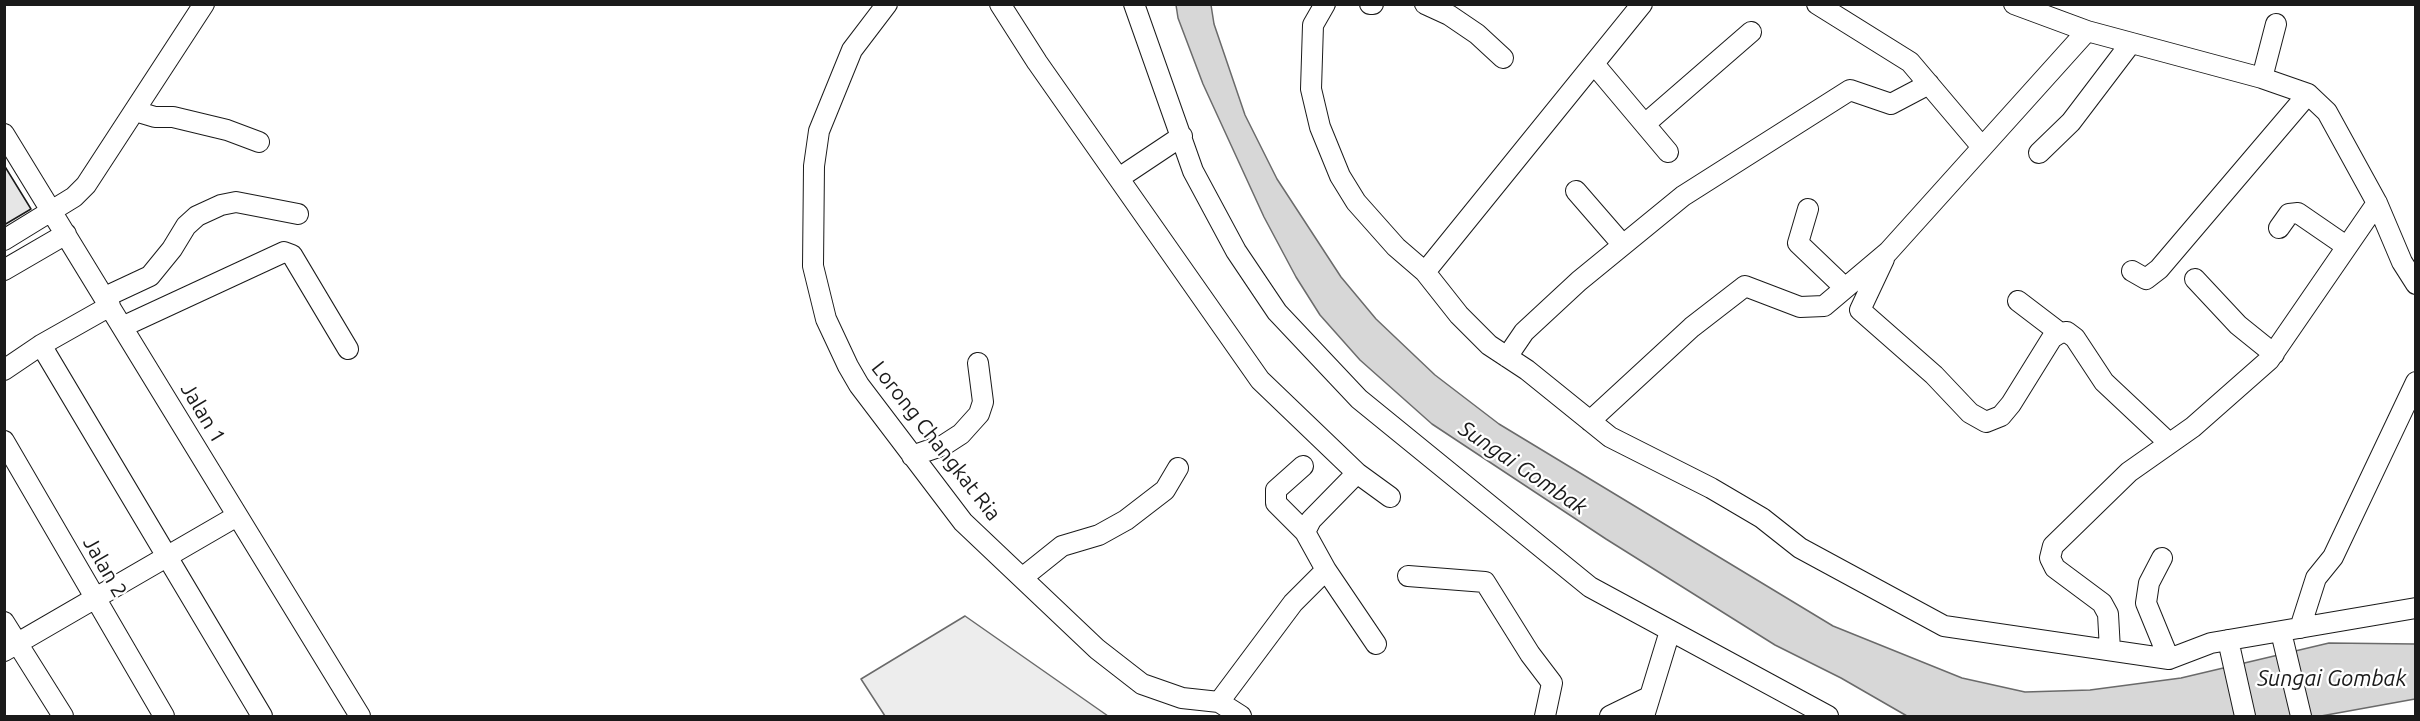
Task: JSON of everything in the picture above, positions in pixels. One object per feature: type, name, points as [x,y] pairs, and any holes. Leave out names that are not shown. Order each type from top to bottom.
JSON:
[{"type":"street","points":[[4,240],[74,197],[86,185],[204,4]]},
{"type":"street","name":"Lorong Changkat Ria","points":[[887,4],[852,50],[819,130],[812,214],[813,266],[826,319],[848,366],[912,456],[963,522],[1097,649],[1142,684],[1182,698],[1219,702],[1241,717]]},
{"type":"street","points":[[1000,4],[1037,62],[1260,380],[1357,473],[1390,497]]},
{"type":"street","points":[[1134,4],[1193,171],[1236,251],[1277,312],[1359,399],[1590,587],[1828,717]]},
{"type":"street","points":[[1325,4],[1313,26],[1311,89],[1320,128],[1340,176],[1356,202],[1395,247],[1425,273],[1459,315],[1489,345],[1610,437],[1711,488],[1762,518],[1800,548],[1944,626],[2169,659],[2211,643],[2231,650],[2282,638],[2300,628],[2415,608]]},
{"type":"street","points":[[1425,4],[1458,21],[1503,58]]},
{"type":"street","points":[[1425,273],[1642,4]]},
{"type":"street","points":[[1817,4],[1910,62],[1982,147]]},
{"type":"street","points":[[2014,4],[2065,14],[2087,31],[2262,78],[2308,94],[2327,112],[2409,256],[2415,284]]},
{"type":"street","points":[[2262,78],[2276,24]]},
{"type":"street","points":[[1590,421],[1692,327],[1745,285],[1800,307],[1824,306],[1888,252],[2087,31]]},
{"type":"street","points":[[1645,124],[1751,32]]},
{"type":"street","points":[[2039,153],[2071,122],[2131,43]]},
{"type":"street","points":[[1594,64],[1668,152]]},
{"type":"street","points":[[1507,357],[1524,332],[1622,244],[1683,196],[1850,90],[1891,104],[1929,84]]},
{"type":"street","points":[[2132,271],[2146,279],[2159,269],[2308,94]]},
{"type":"street","points":[[135,111],[155,117],[172,117],[227,130],[259,142]]},
{"type":"street","points":[[1119,178],[1182,136]]},
{"type":"street","name":"Jalan 1","points":[[6,139],[52,210],[360,717]]},
{"type":"street","points":[[1576,191],[1622,244]]},
{"type":"street","points":[[4,370],[150,276],[172,249],[186,226],[197,216],[221,205],[236,202],[298,214]]},
{"type":"street","points":[[2110,650],[2108,614],[2102,603],[2055,568],[2050,558],[2053,546],[2129,472],[2193,427],[2274,354],[2346,246],[2378,203]]},
{"type":"street","points":[[1808,209],[1798,243],[1844,287]]},
{"type":"street","points":[[2279,228],[2289,214],[2298,213],[2346,246]]},
{"type":"street","points":[[4,270],[66,234]]},
{"type":"street","points":[[122,327],[284,252],[292,255],[348,349]]},
{"type":"street","points":[[1888,252],[1859,306],[1860,310],[1934,375],[1970,413],[1986,422],[2001,416],[2011,404],[2052,338],[2067,332],[2075,338],[2104,382],[2169,443]]},
{"type":"street","points":[[2195,279],[2238,325],[2274,354]]},
{"type":"street","points":[[2018,301],[2060,333]]},
{"type":"street","points":[[41,345],[262,717]]},
{"type":"street","points":[[912,456],[944,445],[961,434],[979,414],[983,402],[978,363]]},
{"type":"street","points":[[2300,628],[2316,578],[2333,556],[2415,382]]},
{"type":"street","name":"Jalan 2","points":[[4,441],[164,717]]},
{"type":"street","points":[[1303,466],[1276,490],[1276,503],[1305,532],[1326,570],[1376,644]]},
{"type":"street","points":[[1022,578],[1062,546],[1099,535],[1126,520],[1165,490],[1178,468]]},
{"type":"street","points":[[1305,532],[1311,520],[1357,473]]},
{"type":"street","points":[[11,648],[237,516]]},
{"type":"street","points":[[2162,558],[2149,583],[2146,603],[2169,659]]},
{"type":"street","points":[[1219,702],[1293,603],[1326,570]]},
{"type":"street","points":[[1408,576],[1485,582],[1530,654],[1552,683],[1545,717]]},
{"type":"street","points":[[4,622],[11,648],[63,717]]},
{"type":"street","points":[[1644,717],[1648,697],[1670,631]]},
{"type":"street","points":[[2282,638],[2301,717]]},
{"type":"street","points":[[2231,650],[2245,717]]},
{"type":"street","points":[[1610,717],[1648,697]]},
{"type":"shaded area","points":[[965,616],[1108,716],[885,716],[861,679]]},
{"type":"water","name":"Sungai Gombak","points":[[1176,5],[1211,5],[1214,24],[1245,115],[1277,179],[1341,277],[1376,319],[1435,375],[1499,424],[1833,626],[1962,678],[2025,692],[2090,690],[2181,678],[2329,643],[2415,644],[2415,699],[2321,716],[1907,716],[1841,678],[1775,645],[1606,539],[1432,424],[1360,360],[1320,315],[1296,277],[1264,217],[1203,84],[1178,18]]},
{"type":"building","points":[[4,165],[31,209],[4,225]]}]
